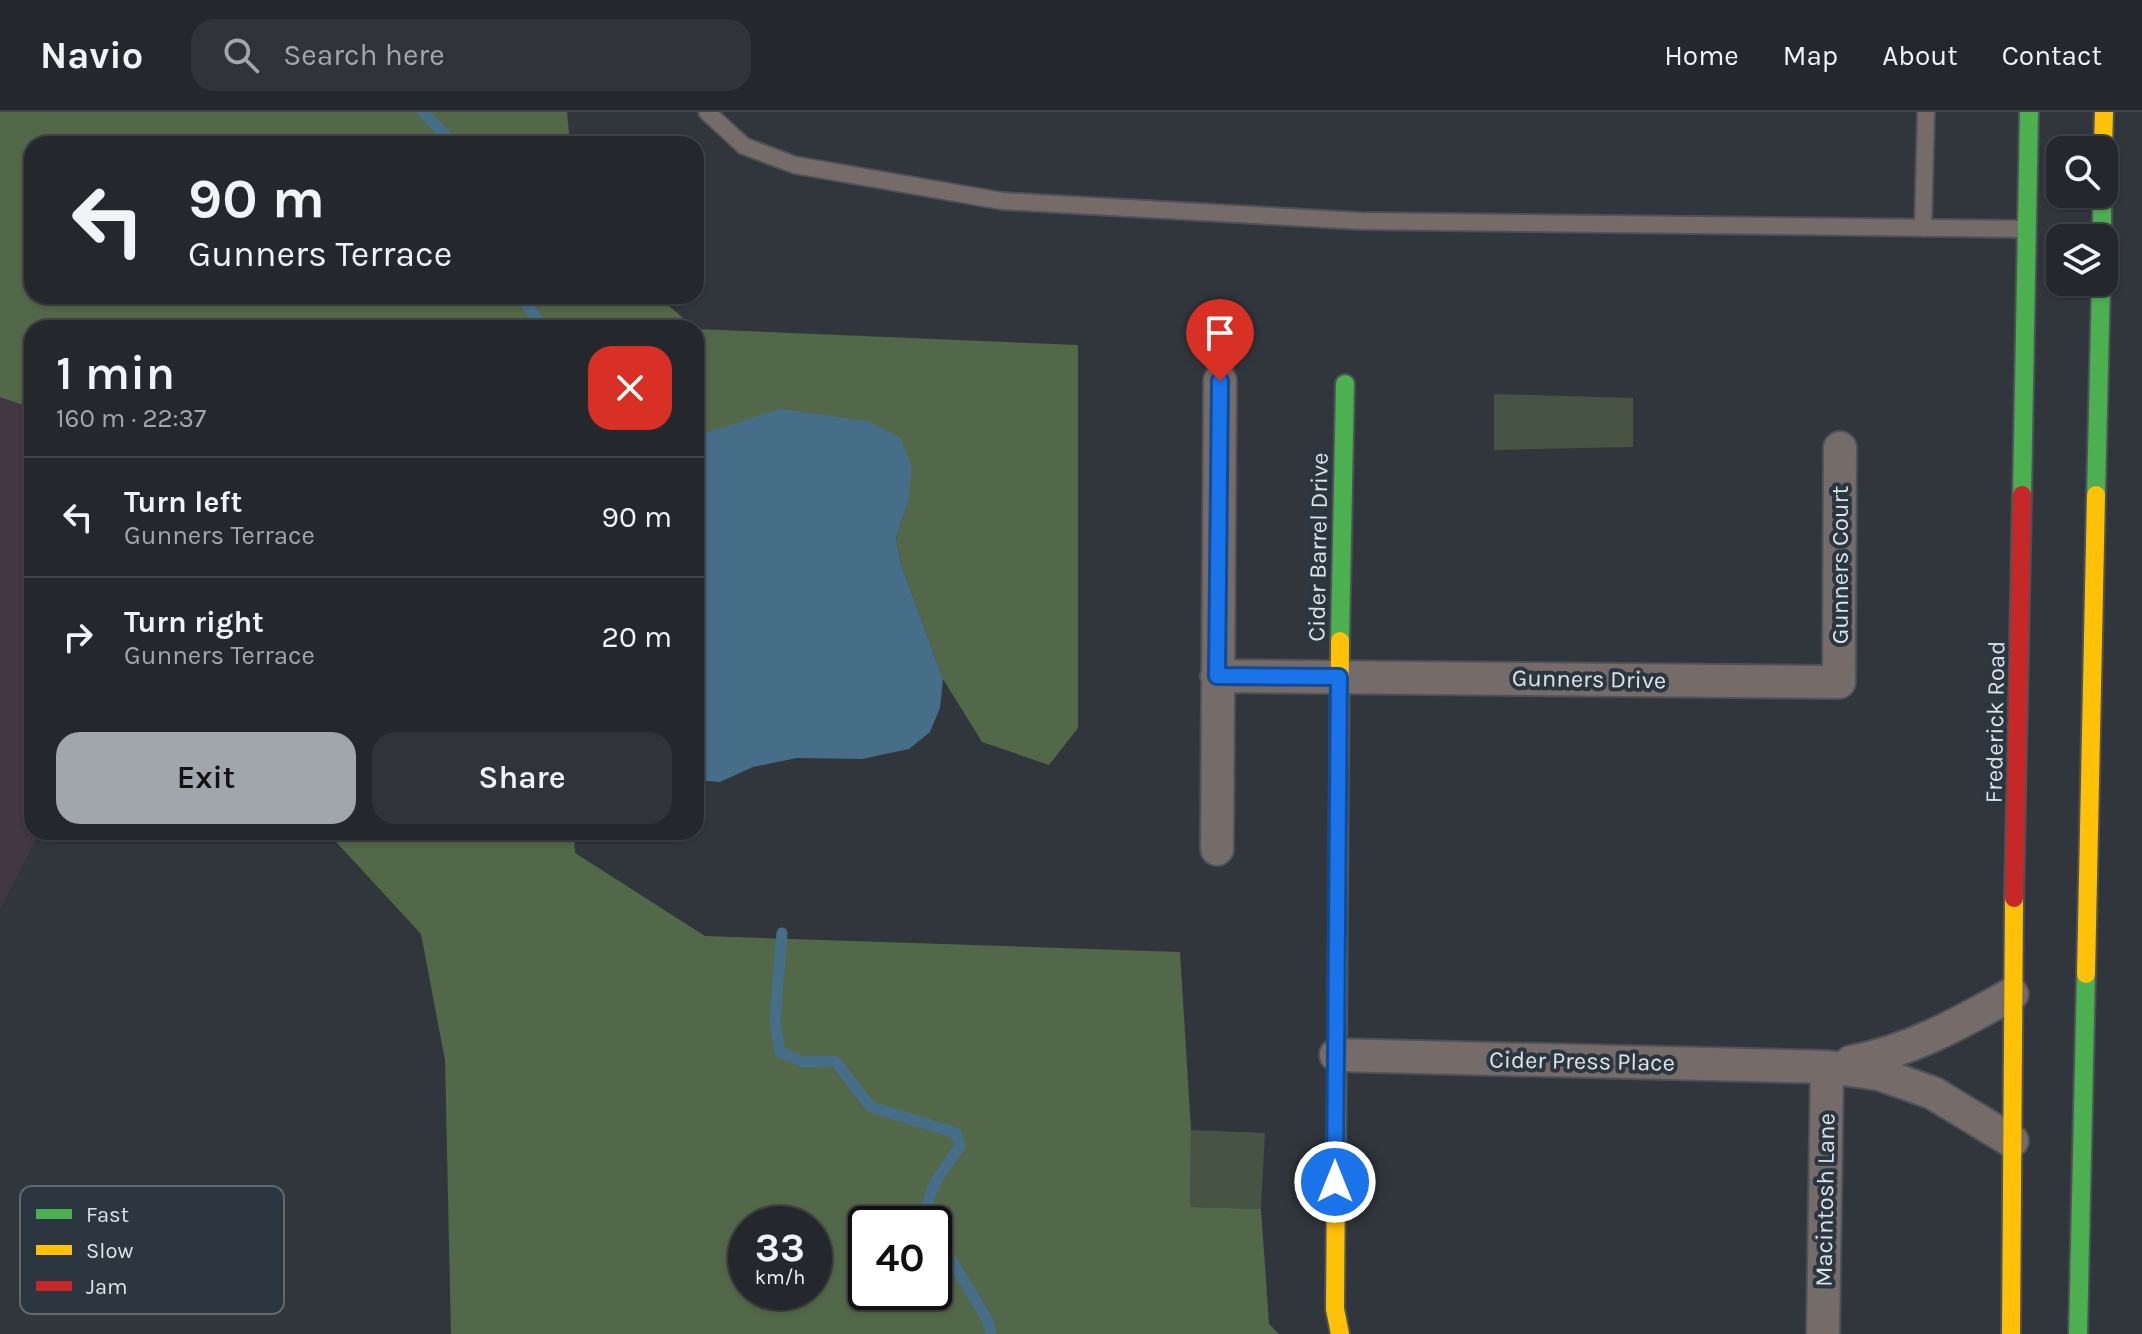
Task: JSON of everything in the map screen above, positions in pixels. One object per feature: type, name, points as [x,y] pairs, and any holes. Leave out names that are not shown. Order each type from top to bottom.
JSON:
[{"type":"main road","name":"Frederick Road","points":[[2011,1334],[2012,994],[2029,112]]},
{"type":"main road","points":[[2103,136],[2104,112]]},
{"type":"main road","points":[[2078,1334],[2101,296]]},
{"type":"main road","name":"Cider Barrel Drive","points":[[1340,1334],[1335,1309],[1336,1055],[1345,384]]},
{"type":"street","points":[[1217,849],[1220,381]]},
{"type":"street","name":"Gunners Court","points":[[1839,682],[1840,448]]},
{"type":"street","name":"Gunners Drive","points":[[1217,676],[1839,682]]},
{"type":"street","name":"Cider Press Place","points":[[1827,1067],[1892,1055],[1941,1034],[2012,994]]},
{"type":"street","name":"Cider Press Place","points":[[1336,1055],[1827,1067],[1879,1074],[1933,1093],[2012,1141]]},
{"type":"street","name":"Macintosh Lane","points":[[1823,1334],[1827,1067]]},
{"type":"lane","points":[[707,112],[744,146],[795,165],[1002,201],[1361,221],[2027,229]]},
{"type":"lane","points":[[1923,228],[1926,112]]},
{"type":"shaded area","points":[[0,397],[24,405],[24,840],[35,840],[0,909]]},
{"type":"green space","points":[[0,112],[567,112],[569,136],[24,136],[24,304],[666,304],[686,320],[24,320],[24,405],[0,397]]},
{"type":"green space","points":[[704,329],[1078,345],[1078,728],[1049,765],[982,742],[943,679],[901,564],[896,538],[908,502],[704,438]]},
{"type":"green space","points":[[1494,394],[1633,398],[1633,447],[1494,450]]},
{"type":"green space","points":[[334,840],[574,840],[575,853],[705,936],[1180,952],[1191,1130],[1190,1207],[1261,1209],[1269,1324],[1279,1334],[451,1334],[445,1060],[421,934]]},
{"type":"green space","points":[[1191,1130],[1265,1133],[1261,1209],[1190,1207]]},
{"type":"water","points":[[780,409],[867,421],[901,438],[912,468],[908,502],[896,538],[901,564],[943,679],[940,708],[930,732],[909,749],[862,759],[797,758],[753,767],[720,782],[704,781],[704,433]]},
{"type":"waterway","points":[[423,112],[446,136]]},
{"type":"waterway","points":[[526,304],[537,320]]},
{"type":"waterway","points":[[782,933],[775,1021],[780,1052],[803,1062],[835,1061],[871,1107],[956,1133],[960,1146],[936,1182],[928,1206],[936,1230],[988,1321],[991,1334]]},
{"type":"traffic: fast","points":[[2022,495],[2029,112]]},
{"type":"traffic: fast","points":[[2102,208],[2102,224]]},
{"type":"traffic: fast","points":[[2096,495],[2101,296]]},
{"type":"traffic: fast","points":[[1340,641],[1345,384]]},
{"type":"traffic: fast","points":[[2078,1334],[2086,974]]},
{"type":"traffic: slow","points":[[2103,136],[2104,112]]},
{"type":"traffic: slow","points":[[2086,974],[2096,495]]},
{"type":"traffic: slow","points":[[1340,641],[1335,1309],[1340,1334]]},
{"type":"traffic: slow","points":[[2011,1334],[2014,898]]},
{"type":"traffic: jam","points":[[2014,898],[2022,495]]},
{"type":"route","points":[[1220,381],[1217,676],[1339,677],[1335,1182]]}]
